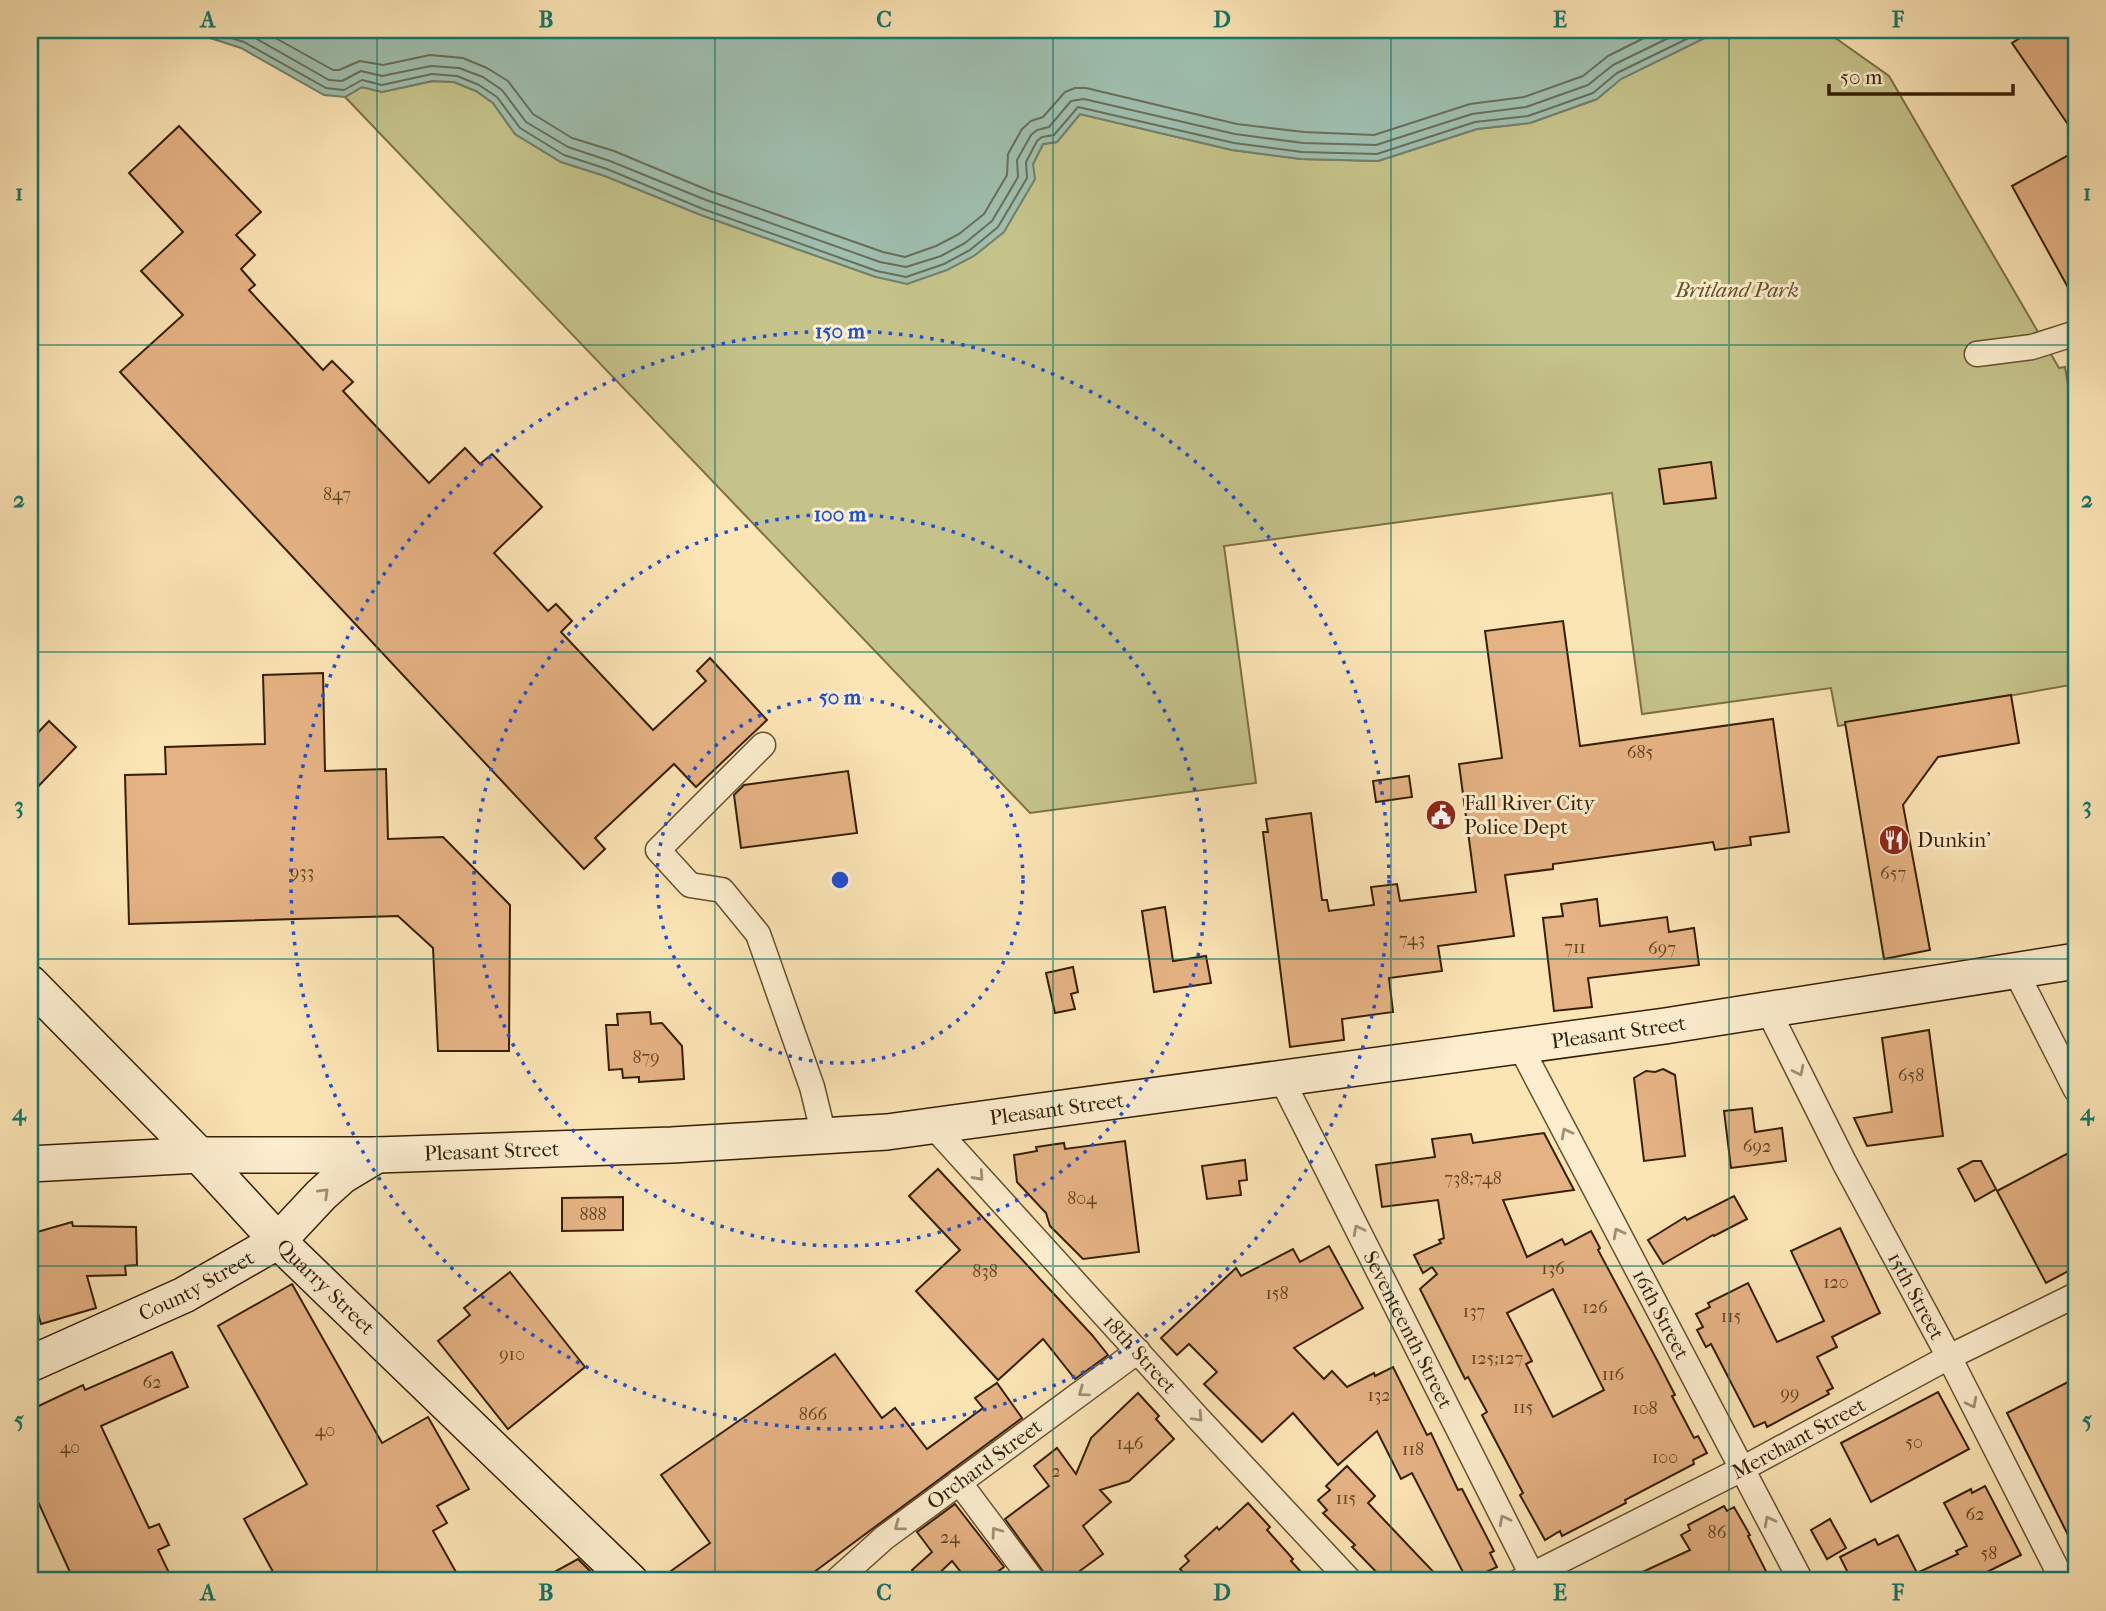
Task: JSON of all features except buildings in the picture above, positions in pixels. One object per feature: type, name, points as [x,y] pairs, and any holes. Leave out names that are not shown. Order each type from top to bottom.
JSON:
[{"type":"main road","name":"Pleasant Street","points":[[30,1164],[199,1155],[377,1154],[672,1145],[887,1132],[1520,1046],[2076,961]]},
{"type":"main road","name":"Quarry Street","points":[[30,983],[199,1155],[278,1241],[630,1581]]},
{"type":"main road","name":"County Street","points":[[30,1364],[184,1295],[278,1241],[342,1176],[377,1154]]},
{"type":"street","points":[[1977,354],[2032,347],[2076,333]]},
{"type":"street","points":[[763,745],[658,850],[690,885],[722,890],[758,934],[812,1087],[824,1136]]},
{"type":"street","points":[[2015,970],[2076,1090]]},
{"type":"street","name":"15th Street","points":[[1768,1010],[1844,1162],[1949,1357],[2063,1581]]},
{"type":"street","name":"16th Street","points":[[1520,1046],[1801,1581]]},
{"type":"street","name":"Seventeenth Street","points":[[1281,1078],[1529,1579]]},
{"type":"street","name":"18th Street","points":[[933,1126],[1350,1581]]},
{"type":"street","name":"Merchant Street","points":[[1529,1579],[1742,1469],[1949,1357],[2076,1295]]},
{"type":"street","name":"Orchard Street","points":[[836,1581],[884,1538],[1138,1351]]},
{"type":"street","points":[[959,1482],[1033,1581]]},
{"type":"green space","name":"Britland Park","points":[[1721,30],[1824,30],[1889,76],[2059,368],[2065,367],[2076,432],[2076,684],[1838,726],[1831,688],[1642,714],[1612,493],[1224,546],[1256,783],[1030,813],[345,97],[362,87],[382,92],[433,81],[454,82],[476,91],[493,103],[515,134],[561,162],[876,277],[1033,164],[1043,144],[1057,142],[1080,114],[1232,150],[1301,159],[1378,161],[1477,129],[1530,123],[1597,99],[1620,79]]},
{"type":"water","points":[[196,30],[1721,30],[1621,79],[1597,99],[1530,123],[1477,129],[1378,161],[1301,159],[1232,150],[1080,114],[1057,142],[1043,144],[1033,164],[1035,179],[1004,232],[974,256],[947,270],[907,284],[876,277],[561,162],[515,134],[493,103],[476,91],[454,82],[432,81],[382,92],[362,87],[345,97],[324,95],[241,48],[201,35]]},
{"type":"place","name":"Fall River City Police Dept","points":[[1441,815]]},
{"type":"place","name":"Dunkin'","points":[[1894,840]]}]
